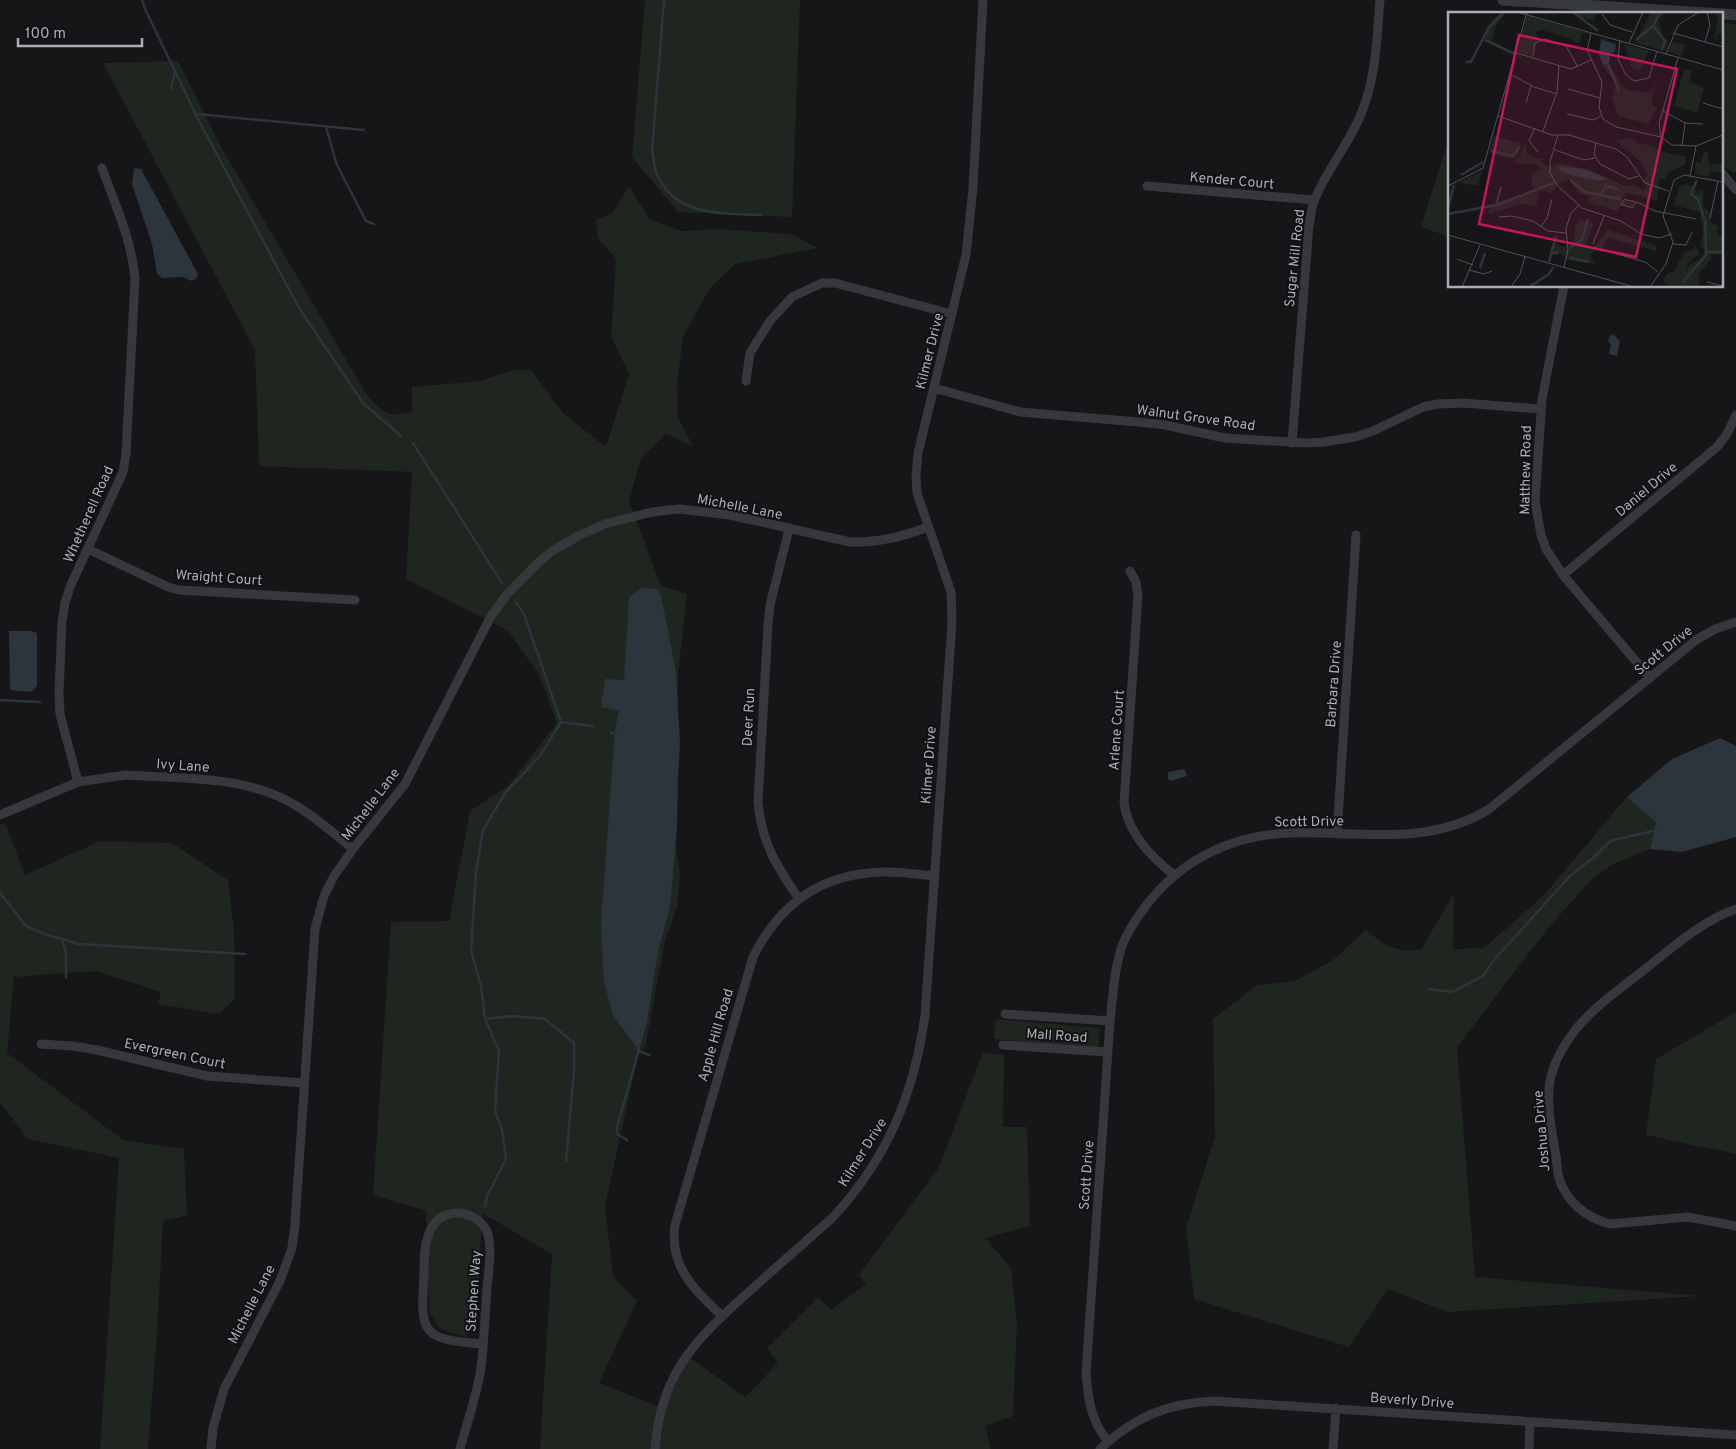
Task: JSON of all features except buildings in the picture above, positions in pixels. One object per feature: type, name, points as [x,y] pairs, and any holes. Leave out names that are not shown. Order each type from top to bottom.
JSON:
[{"type":"street","name":"Kilmer Drive","points":[[655,1449],[656,1430],[661,1406],[683,1360],[696,1343],[722,1316],[832,1217],[862,1181],[890,1136],[910,1089],[922,1037],[925,1016],[952,605],[947,578],[920,504],[916,477],[918,453],[966,255],[973,188],[983,0]]},
{"type":"street","name":"Sugar Mill Road","points":[[1292,442],[1309,225],[1314,200],[1343,151],[1364,107],[1376,51],[1380,0]]},
{"type":"street","points":[[1503,0],[1568,9],[1660,12]]},
{"type":"street","name":"Whetherell Road","points":[[78,782],[60,714],[62,622],[70,587],[123,472],[125,463],[135,279],[134,263],[129,244],[102,168]]},
{"type":"street","points":[[1724,175],[1736,190]]},
{"type":"street","name":"Kender Court","points":[[1148,186],[1314,200]]},
{"type":"street","points":[[746,381],[750,353],[770,321],[792,297],[822,283],[835,283],[952,314]]},
{"type":"street","name":"Matthew Road","points":[[1564,288],[1540,409],[1535,492],[1537,518],[1546,549],[1563,575],[1650,678]]},
{"type":"street","name":"Walnut Grove Road","points":[[934,388],[1020,412],[1165,425],[1226,438],[1292,442],[1324,442],[1355,437],[1373,431],[1423,407],[1438,404],[1540,409]]},
{"type":"street","name":"Daniel Drive","points":[[1563,575],[1717,447],[1727,434],[1736,415]]},
{"type":"street","name":"Michelle Lane","points":[[211,1449],[213,1428],[224,1390],[280,1281],[292,1248],[315,929],[324,896],[334,876],[353,849],[405,784],[491,616],[508,593],[541,560],[578,536],[605,524],[652,512],[679,509],[714,512],[840,541],[864,543],[892,539],[928,527]]},
{"type":"street","name":"Deer Run","points":[[789,529],[770,605],[758,802],[760,818],[768,847],[776,865],[799,898]]},
{"type":"street","name":"Barbara Drive","points":[[1337,834],[1356,535]]},
{"type":"street","name":"Wraight Court","points":[[88,550],[168,587],[179,590],[355,600]]},
{"type":"street","name":"Arlene Court","points":[[1130,570],[1136,582],[1138,595],[1124,802],[1125,812],[1127,820],[1142,843],[1174,875]]},
{"type":"street","name":"Scott Drive","points":[[1108,1441],[1100,1433],[1092,1414],[1086,1374],[1110,1021],[1117,966],[1122,946],[1140,913],[1156,892],[1174,875],[1210,851],[1250,838],[1290,833],[1395,836],[1416,834],[1448,827],[1479,815],[1488,810],[1705,634],[1736,622]]},
{"type":"street","name":"Ivy Lane","points":[[0,815],[78,782],[126,775],[231,782],[266,791],[295,805],[353,849]]},
{"type":"street","name":"Apple Hill Road","points":[[722,1316],[681,1271],[674,1245],[675,1225],[753,957],[766,932],[786,910],[799,898],[832,881],[857,874],[886,872],[934,876]]},
{"type":"street","name":"Joshua Drive","points":[[1736,909],[1713,919],[1683,939],[1585,1019],[1564,1047],[1556,1062],[1550,1077],[1548,1094],[1559,1179],[1567,1196],[1579,1209],[1600,1221],[1610,1224],[1688,1217],[1736,1226]]},
{"type":"street","name":"Mall Road","points":[[1006,1014],[1110,1021]]},
{"type":"street","name":"Evergreen Court","points":[[41,1044],[97,1050],[207,1076],[304,1083]]},
{"type":"street","name":"Mall Road","points":[[1003,1045],[1108,1052]]},
{"type":"street","name":"Stephen Way","points":[[460,1449],[480,1370],[483,1344],[490,1239],[483,1224],[475,1217],[461,1213],[445,1215],[433,1225],[426,1241],[422,1316],[429,1330],[440,1339],[483,1344]]},
{"type":"street","name":"Beverly Drive","points":[[1100,1449],[1108,1441],[1144,1416],[1180,1404],[1214,1401],[1736,1435]]},
{"type":"street","points":[[1333,1449],[1336,1408]]},
{"type":"street","points":[[1529,1449],[1530,1422]]},
{"type":"shaded area","points":[[645,0],[800,0],[792,217],[678,212],[632,157]]},
{"type":"shaded area","points":[[1724,23],[1736,24],[1736,172],[1733,173],[1724,167]]},
{"type":"shaded area","points":[[178,61],[221,147],[368,397],[387,413],[412,412],[412,387],[480,381],[513,370],[531,370],[565,415],[606,447],[629,374],[611,336],[616,259],[598,238],[596,220],[613,212],[629,186],[650,220],[682,231],[715,229],[791,234],[817,248],[735,264],[710,288],[683,337],[677,386],[678,418],[693,446],[666,434],[641,458],[629,501],[661,586],[687,594],[678,673],[673,826],[680,873],[677,907],[665,941],[645,1048],[639,1051],[605,1206],[613,1276],[637,1301],[599,1383],[660,1407],[685,1354],[745,1397],[778,1363],[767,1348],[818,1297],[831,1310],[866,1284],[859,1275],[939,1167],[983,1052],[1004,1055],[1003,1127],[1027,1127],[1030,1226],[986,1238],[1011,1269],[1017,1322],[1013,1416],[985,1426],[991,1449],[540,1449],[552,1254],[482,1213],[477,1327],[464,1336],[440,1329],[429,1312],[426,1211],[373,1195],[391,922],[449,921],[470,811],[508,786],[557,723],[539,674],[507,630],[406,579],[412,472],[259,466],[255,350],[103,63]]},
{"type":"shaded area","points":[[1448,145],[1448,236],[1421,227]]},
{"type":"shaded area","points":[[134,168],[141,169],[198,274],[197,278],[192,281],[182,277],[162,278],[157,273],[152,244],[132,184]]},
{"type":"shaded area","points":[[1613,334],[1620,341],[1617,356],[1609,354],[1611,344],[1608,341]]},
{"type":"shaded area","points":[[641,588],[657,589],[661,595],[676,672],[680,743],[677,827],[670,906],[658,952],[647,1022],[639,1051],[613,1015],[604,982],[601,924],[615,729],[619,711],[601,707],[605,679],[624,680],[629,598]]},
{"type":"shaded area","points":[[9,631],[31,631],[37,633],[37,686],[31,692],[10,690]]},
{"type":"shaded area","points":[[1720,738],[1736,746],[1736,837],[1682,852],[1650,849],[1656,822],[1627,797],[1672,759]]},
{"type":"shaded area","points":[[1183,769],[1187,776],[1171,781],[1168,779],[1169,772]]},
{"type":"shaded area","points":[[1627,797],[1657,822],[1650,849],[1613,864],[1592,879],[1549,927],[1457,1047],[1475,1277],[1700,1296],[1448,1312],[1388,1289],[1349,1347],[1194,1299],[1186,1228],[1215,1137],[1213,1019],[1257,985],[1295,981],[1333,960],[1366,930],[1391,947],[1404,950],[1421,950],[1454,893],[1453,949],[1484,948],[1544,895]]},
{"type":"shaded area","points":[[0,824],[6,825],[25,875],[100,841],[172,843],[228,880],[234,930],[235,999],[219,1014],[158,1004],[161,992],[96,971],[14,977],[7,1053],[123,1140],[184,1149],[187,1215],[163,1221],[148,1449],[100,1449],[119,1158],[28,1139],[0,1102]]},
{"type":"shaded area","points":[[1736,1012],[1736,1154],[1646,1135],[1656,1059]]},
{"type":"shaded area","points":[[996,1019],[1100,1028],[1098,1048],[994,1039]]},
{"type":"waterway","points":[[142,0],[197,117],[299,308],[363,403],[401,436]]},
{"type":"waterway","points":[[664,0],[652,151],[657,174],[665,188],[676,198],[688,205],[701,210],[761,215]]},
{"type":"waterway","points":[[171,89],[175,72]]},
{"type":"waterway","points":[[197,114],[364,130]]},
{"type":"waterway","points":[[326,127],[337,165],[366,221],[374,224]]},
{"type":"waterway","points":[[413,443],[502,583]]},
{"type":"waterway","points":[[485,1206],[487,1196],[506,1159],[502,1130],[495,1111],[499,1051],[485,1019],[481,986],[471,951],[476,872],[483,830],[506,792],[540,756],[561,722],[524,614],[516,602]]},
{"type":"waterway","points":[[0,700],[40,702]]},
{"type":"waterway","points":[[561,722],[593,726]]},
{"type":"waterway","points":[[611,733],[618,735]]},
{"type":"waterway","points":[[1428,989],[1452,992],[1483,976],[1493,961],[1570,876],[1593,858],[1610,841],[1657,830]]},
{"type":"waterway","points":[[0,893],[26,926],[47,935],[79,944],[245,954]]},
{"type":"waterway","points":[[62,940],[66,952],[66,977]]},
{"type":"waterway","points":[[485,1019],[513,1016],[545,1019],[574,1043],[574,1072],[566,1161]]},
{"type":"waterway","points":[[627,1140],[617,1134],[617,1127],[638,1048]]},
{"type":"waterway","points":[[639,1051],[649,1055]]}]
